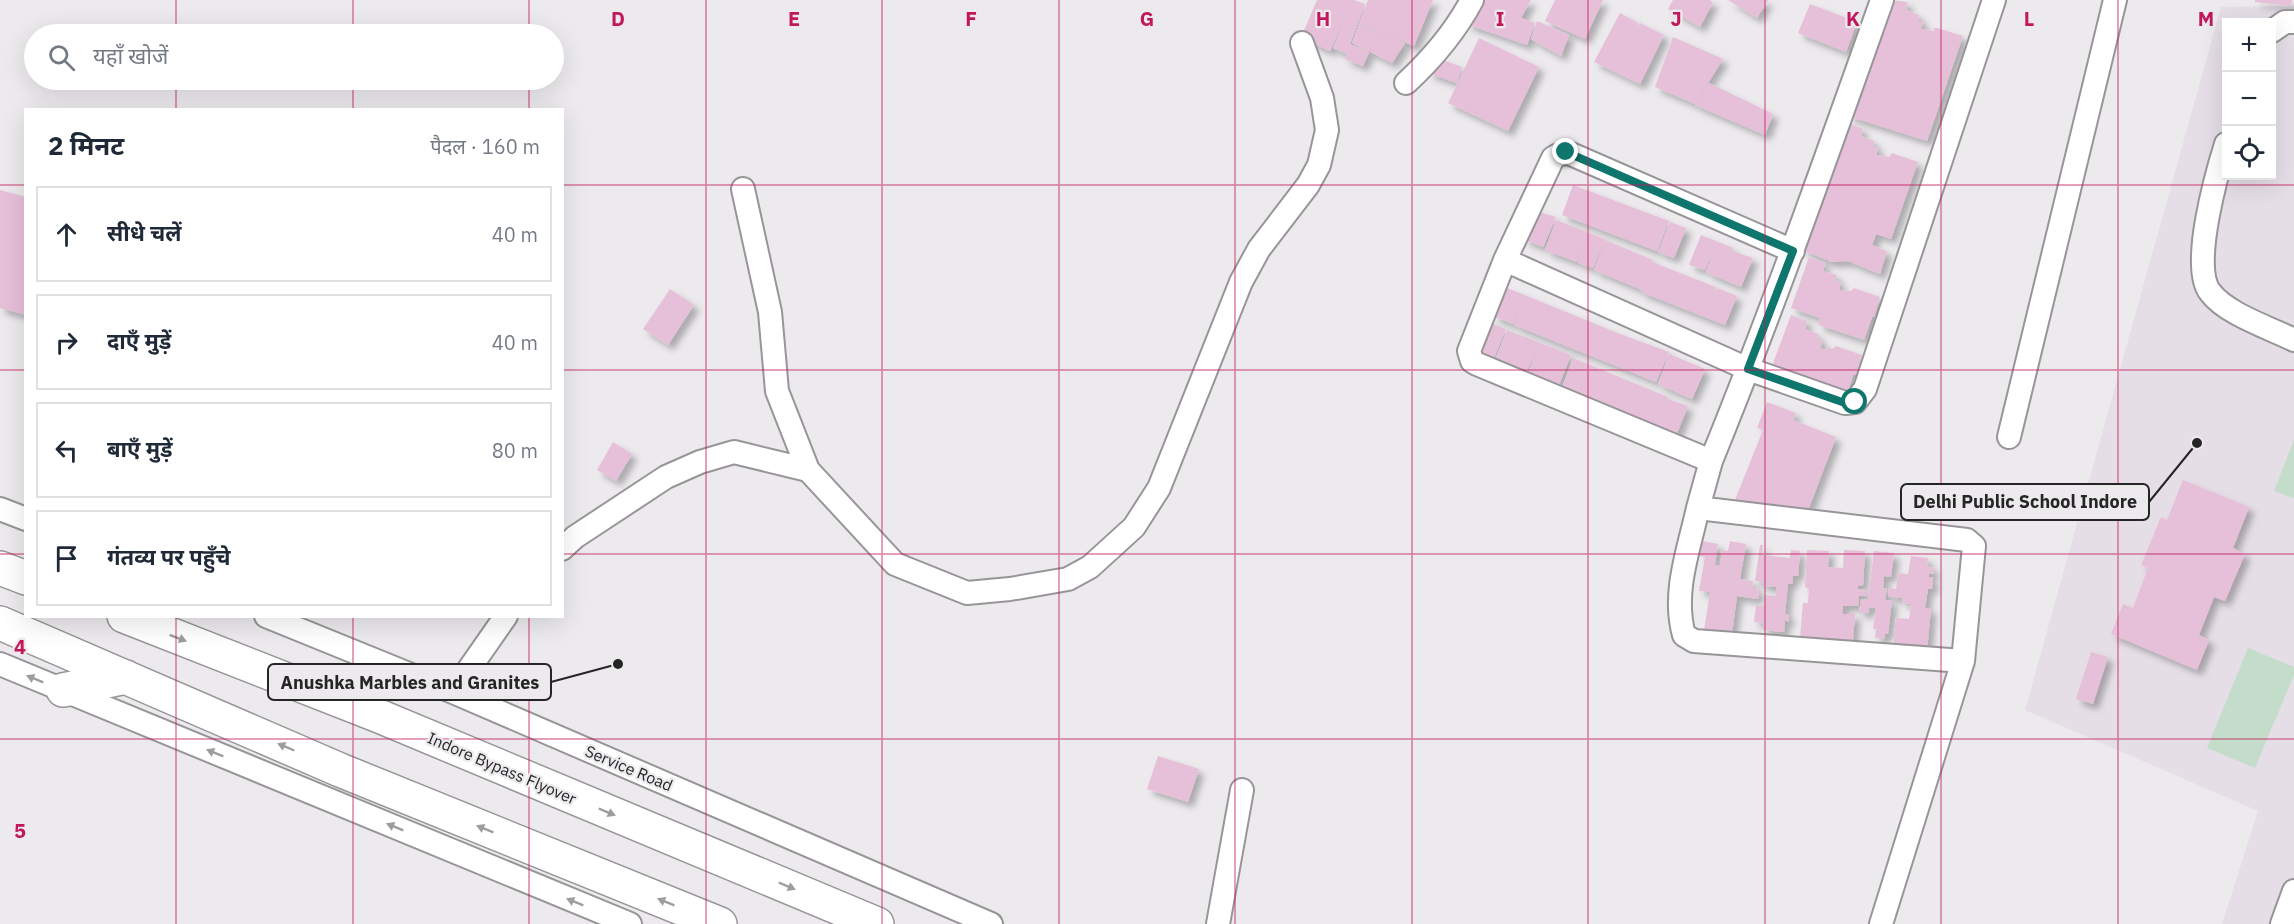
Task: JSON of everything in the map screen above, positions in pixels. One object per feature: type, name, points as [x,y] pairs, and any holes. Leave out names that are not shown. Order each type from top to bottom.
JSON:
[{"type":"highway","points":[[0,568],[24,577]]},
{"type":"highway","name":"Indore Bypass Flyover","points":[[129,618],[379,717],[877,924]]},
{"type":"highway","points":[[0,623],[340,770],[720,924]]},
{"type":"highway","points":[[63,690],[126,677]]},
{"type":"street","points":[[1406,83],[1429,62],[1459,26],[1472,0]]},
{"type":"street","points":[[1881,0],[1793,251],[1711,461],[1679,594],[1681,623],[1684,635],[1694,641],[1963,661]]},
{"type":"street","points":[[1505,260],[1748,369],[1845,403],[1855,402],[1861,397],[1994,0]]},
{"type":"street","points":[[2009,437],[2115,0]]},
{"type":"street","points":[[2276,28],[2285,22],[2294,22]]},
{"type":"street","points":[[743,189],[770,312],[777,392],[808,470],[895,564],[967,593],[1010,589],[1068,579],[1090,567],[1134,527],[1159,488],[1241,282],[1259,249],[1308,185],[1319,165],[1327,130],[1322,98],[1302,43]]},
{"type":"street","points":[[1711,461],[1472,361],[1469,351],[1505,260],[1553,158],[1566,152],[1793,251]]},
{"type":"street","points":[[2222,158],[2202,250],[2204,276],[2209,292],[2228,308],[2294,339]]},
{"type":"street","points":[[564,547],[574,537],[666,477],[700,462],[734,452],[808,470]]},
{"type":"street","points":[[1698,508],[1967,540],[1974,546],[1976,551],[1963,661],[1881,924]]},
{"type":"street","points":[[0,509],[24,518]]},
{"type":"street","name":"Service Road","points":[[271,618],[453,692],[991,924]]},
{"type":"street","points":[[453,692],[505,618]]},
{"type":"street","points":[[0,664],[630,924]]},
{"type":"street","points":[[1218,924],[1242,790]]},
{"type":"street","points":[[2282,924],[2294,891]]},
{"type":"shaded area","points":[[2294,6],[2294,924],[2222,924],[2258,811],[2025,710],[2221,7]]},
{"type":"green space","points":[[2294,440],[2294,498],[2274,491]]},
{"type":"green space","points":[[2248,648],[2294,667],[2294,675],[2255,768],[2207,748]]},
{"type":"building","points":[[1317,0],[1354,0],[1365,4],[1350,44],[1369,52],[1363,66],[1345,59],[1347,54],[1333,48],[1348,10],[1330,51],[1301,38]]},
{"type":"building","points":[[1368,0],[1433,0],[1414,46],[1359,23]]},
{"type":"building","points":[[1478,0],[1531,0],[1521,18],[1535,23],[1527,45],[1466,24]]},
{"type":"building","points":[[1555,0],[1603,0],[1585,39],[1545,21]]},
{"type":"building","points":[[1673,0],[1713,2],[1700,27],[1668,9]]},
{"type":"building","points":[[1728,0],[1768,0],[1757,18]]},
{"type":"building","points":[[1890,0],[1908,2],[1906,10],[1919,15],[1918,21],[1924,21],[1921,29],[1934,31],[1934,28],[1937,28],[1963,36],[1927,141],[1848,116]]},
{"type":"building","points":[[2255,0],[2292,0],[2291,6],[2255,2]]},
{"type":"building","points":[[1810,4],[1857,22],[1846,52],[1798,33]]},
{"type":"building","points":[[1620,13],[1638,23],[1635,30],[1640,23],[1664,35],[1640,84],[1594,62]]},
{"type":"building","points":[[1537,21],[1569,35],[1561,56],[1531,39]]},
{"type":"building","points":[[1359,24],[1405,43],[1392,63],[1352,43]]},
{"type":"building","points":[[1673,37],[1723,59],[1695,104],[1655,87]]},
{"type":"building","points":[[1479,38],[1539,67],[1508,131],[1448,103]]},
{"type":"building","points":[[1434,57],[1462,67],[1457,83],[1428,73]]},
{"type":"building","points":[[1709,83],[1773,114],[1765,135],[1695,105]]},
{"type":"building","points":[[1846,122],[1863,129],[1861,136],[1874,141],[1873,147],[1879,147],[1876,155],[1889,157],[1892,153],[1918,162],[1891,239],[1876,234],[1872,245],[1887,251],[1880,274],[1848,261],[1832,262],[1802,250]]},
{"type":"building","points":[[1573,185],[1669,221],[1657,251],[1562,215]]},
{"type":"building","points":[[0,190],[24,196],[24,314],[0,308]]},
{"type":"building","points":[[1536,211],[1556,217],[1543,247],[1523,239]]},
{"type":"building","points":[[1556,220],[1605,239],[1593,268],[1578,263],[1583,248],[1577,262],[1545,250]]},
{"type":"building","points":[[1670,222],[1686,228],[1674,258],[1658,252]]},
{"type":"building","points":[[1701,235],[1733,248],[1732,251],[1753,258],[1741,287],[1706,272],[1715,247],[1705,270],[1689,265]]},
{"type":"building","points":[[1605,240],[1653,260],[1652,262],[1716,287],[1712,298],[1717,288],[1737,296],[1725,325],[1641,292],[1642,290],[1594,270]]},
{"type":"building","points":[[1809,257],[1825,263],[1823,271],[1837,275],[1835,281],[1841,282],[1839,290],[1851,291],[1854,288],[1880,297],[1864,340],[1819,325],[1820,318],[1791,308]]},
{"type":"building","points":[[1505,287],[1669,352],[1656,382],[1514,325],[1521,306],[1513,324],[1493,316]]},
{"type":"building","points":[[670,289],[694,305],[668,345],[643,329]]},
{"type":"building","points":[[1791,315],[1807,321],[1805,329],[1818,334],[1817,339],[1823,340],[1820,348],[1826,350],[1827,347],[1832,349],[1836,346],[1862,355],[1846,398],[1772,366]]},
{"type":"building","points":[[1486,321],[1506,329],[1494,358],[1474,350]]},
{"type":"building","points":[[1507,330],[1522,336],[1518,345],[1523,336],[1571,355],[1559,385],[1528,373],[1538,347],[1526,373],[1495,360]]},
{"type":"building","points":[[1669,354],[1705,369],[1692,399],[1658,384]]},
{"type":"building","points":[[1573,358],[1668,397],[1660,418],[1668,399],[1688,406],[1676,436],[1578,395],[1584,379],[1578,394],[1562,388]]},
{"type":"building","points":[[1767,402],[1796,413],[1793,420],[1836,437],[1809,508],[1735,500],[1763,430],[1757,428]]},
{"type":"building","points":[[613,442],[632,454],[616,481],[597,470]]},
{"type":"building","points":[[2183,480],[2249,507],[2233,548],[2245,554],[2225,601],[2214,597],[2199,635],[2209,640],[2197,670],[2111,634],[2123,604],[2133,608],[2148,568],[2141,565],[2161,517],[2167,520]]},
{"type":"building","points":[[1702,541],[1718,544],[1715,565],[1720,566],[1722,550],[1728,551],[1730,541],[1746,544],[1740,579],[1753,581],[1752,588],[1759,589],[1758,599],[1737,596],[1731,641],[1703,637],[1710,592],[1699,591],[1705,557],[1700,556]]},
{"type":"building","points":[[1760,545],[1763,545],[1762,555],[1790,558],[1791,550],[1800,551],[1798,576],[1793,576],[1792,584],[1788,583],[1785,614],[1789,615],[1789,622],[1785,620],[1784,632],[1763,630],[1764,623],[1754,622],[1756,606],[1763,606],[1765,595],[1776,596],[1777,587],[1763,586],[1763,582],[1755,581]]},
{"type":"building","points":[[1807,550],[1829,551],[1828,567],[1843,568],[1844,550],[1865,551],[1863,585],[1858,586],[1858,589],[1866,590],[1866,596],[1859,596],[1858,606],[1843,606],[1843,614],[1855,614],[1853,640],[1800,638],[1803,603],[1808,603],[1809,589],[1805,587]]},
{"type":"building","points":[[1874,551],[1894,553],[1891,577],[1884,576],[1883,588],[1887,588],[1885,600],[1892,600],[1888,634],[1885,634],[1884,639],[1875,638],[1876,629],[1873,629],[1876,608],[1869,607],[1868,613],[1859,613],[1861,599],[1868,600]]},
{"type":"building","points":[[1911,556],[1928,558],[1927,566],[1934,568],[1933,574],[1929,574],[1929,577],[1933,578],[1932,589],[1928,589],[1925,608],[1931,608],[1927,651],[1893,648],[1896,618],[1909,619],[1911,604],[1902,603],[1903,598],[1888,596],[1889,588],[1896,589],[1898,573],[1908,574]]},
{"type":"building","points":[[2091,652],[2108,657],[2093,704],[2076,699]]},
{"type":"building","points":[[1158,756],[1199,769],[1188,802],[1147,789]]},
{"type":"place","name":"Delhi Public School Indore","points":[[2197,443]]},
{"type":"place","name":"Anushka Marbles and Granites","points":[[618,664]]},
{"type":"route","points":[[1566,152],[1793,251],[1748,369],[1845,403],[1855,402]]}]
